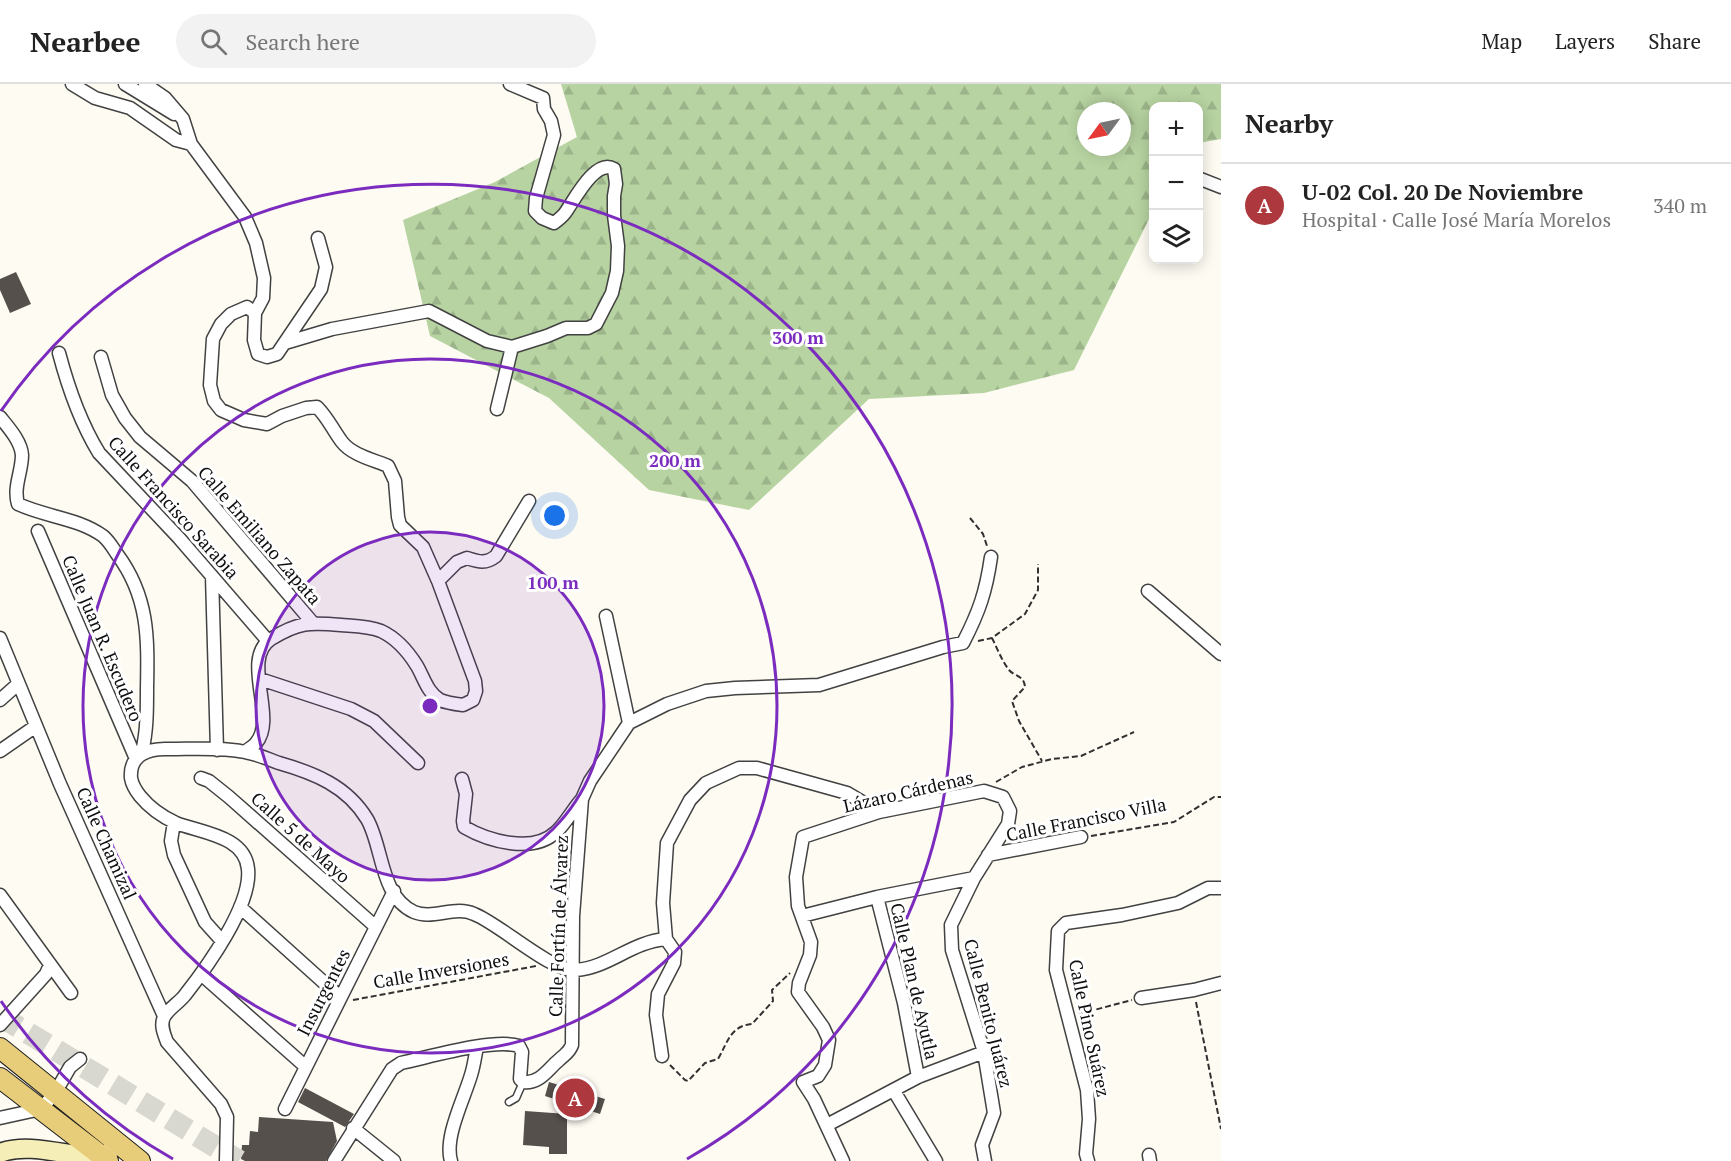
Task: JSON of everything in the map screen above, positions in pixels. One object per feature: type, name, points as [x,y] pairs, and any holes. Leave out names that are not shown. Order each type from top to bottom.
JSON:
[{"type":"main road","points":[[0,1048],[55,1093],[100,1156]]},
{"type":"main road","points":[[0,1078],[100,1156],[140,1161]]},
{"type":"street","points":[[72,84],[95,98],[130,108],[176,140],[191,144]]},
{"type":"street","points":[[124,84],[183,119]]},
{"type":"street","points":[[145,84],[165,98],[183,119],[191,144],[245,218],[256,243],[264,278],[263,298],[255,313],[254,340],[258,354],[267,357],[277,354],[321,289],[326,267],[318,238]]},
{"type":"street","points":[[285,343],[332,329],[429,311],[487,340],[512,347],[566,328],[588,328],[596,324],[612,293],[617,271],[614,169],[610,167],[597,170],[563,215],[554,223],[542,218],[535,211],[536,198],[554,135],[551,121],[544,109],[543,98],[510,84]]},
{"type":"street","points":[[1203,180],[1221,187]]},
{"type":"street","points":[[245,752],[257,742],[261,732],[258,664],[260,652],[268,641],[292,626],[312,622],[367,627],[381,631],[404,649],[416,665],[429,691],[440,700],[462,705],[473,700],[476,691],[475,681],[423,547],[400,525],[395,481],[388,466],[358,454],[343,443],[328,419],[317,407],[282,416],[267,424],[244,420],[221,410],[214,400],[210,385],[213,339],[220,324],[231,314],[247,307],[255,313]]},
{"type":"street","points":[[497,409],[512,347]]},
{"type":"street","name":"Calle Francisco Sarabia","points":[[59,353],[66,381],[90,439],[99,453],[212,576],[268,641]]},
{"type":"street","name":"Calle Emiliano Zapata","points":[[101,357],[112,394],[125,418],[140,437],[192,481],[312,622]]},
{"type":"street","points":[[0,417],[15,436],[22,453],[15,495],[18,504],[36,512],[83,524],[105,538],[125,565],[141,600],[148,638],[146,734],[139,756],[133,763],[131,778],[136,792],[147,804],[174,822],[231,842],[240,849],[246,860],[249,873],[240,907],[201,974],[182,999],[164,1016]]},
{"type":"street","points":[[438,581],[457,562],[467,558],[489,562],[496,556],[529,501]]},
{"type":"street","name":"Calle Juan R. Escudero","points":[[38,531],[139,756]]},
{"type":"street","points":[[462,779],[466,794],[463,821],[465,827],[486,837],[518,843],[540,842],[556,832],[582,799],[590,781],[629,723],[667,704],[706,691],[819,685],[963,643],[984,596],[991,557]]},
{"type":"street","points":[[212,576],[217,750]]},
{"type":"street","points":[[1148,591],[1221,654]]},
{"type":"street","points":[[606,616],[629,723]]},
{"type":"street","name":"Calle Chamizal","points":[[0,638],[36,726],[164,1016],[162,1029],[167,1041],[221,1104],[227,1117],[226,1161]]},
{"type":"street","points":[[260,679],[351,710],[374,721],[418,762]]},
{"type":"street","points":[[0,700],[18,684]]},
{"type":"street","points":[[0,751],[36,726]]},
{"type":"street","points":[[139,756],[161,748],[245,752],[314,774],[336,786],[356,804],[369,821],[384,871],[404,906],[417,913],[432,914],[459,910],[474,913],[546,960],[573,971],[602,965],[651,940],[666,939]]},
{"type":"street","points":[[662,1056],[656,1015],[658,994],[674,963],[675,952],[666,939],[663,903],[667,843],[690,800],[706,783],[739,768],[757,768],[847,793],[879,812]]},
{"type":"street","name":"Calle 5 de Mayo","points":[[201,778],[209,781],[229,797],[376,927]]},
{"type":"street","name":"Lázaro Cárdenas","points":[[802,916],[798,906],[796,876],[802,837],[879,812],[984,791],[1003,797],[1010,811],[1008,824],[974,878]]},
{"type":"street","name":"Calle Fortín de Álvarez","points":[[523,1082],[534,1081],[544,1076],[558,1060],[568,1054],[572,1045],[573,916],[582,799]]},
{"type":"street","points":[[174,822],[171,841],[174,855],[205,922],[222,941]]},
{"type":"street","name":"Calle Francisco Villa","points":[[988,855],[1081,837]]},
{"type":"street","points":[[843,1161],[814,1099],[803,1082],[818,1076],[825,1065],[829,1040],[823,1027],[798,992],[799,983],[810,955],[811,942],[802,916],[877,897],[974,878]]},
{"type":"street","name":"Calle Benito Juárez","points":[[974,878],[951,925],[952,950],[984,1053],[994,1113],[982,1145],[985,1161]]},
{"type":"street","name":"Calle Pino Suárez","points":[[1088,1161],[1086,1154],[1089,1119],[1087,1090],[1056,970],[1058,931],[1066,923],[1122,915],[1178,903],[1208,888],[1221,888]]},
{"type":"street","name":"Insurgentes","points":[[285,1108],[394,891]]},
{"type":"street","points":[[0,894],[71,993]]},
{"type":"street","name":"Calle Plan de Ayutla","points":[[827,1125],[918,1077],[904,1003],[877,897]]},
{"type":"street","points":[[240,907],[340,997]]},
{"type":"street","points":[[0,1025],[46,974],[50,965]]},
{"type":"street","points":[[201,974],[306,1066]]},
{"type":"street","points":[[1141,998],[1194,990],[1221,983]]},
{"type":"street","points":[[334,1161],[393,1069],[401,1063],[477,1047],[512,1044],[519,1046],[522,1052],[520,1075],[523,1082]]},
{"type":"street","points":[[451,1161],[448,1151],[477,1047]]},
{"type":"street","points":[[918,1077],[984,1053]]},
{"type":"street","points":[[0,1118],[41,1109],[55,1093],[63,1076],[80,1059]]},
{"type":"street","points":[[894,1091],[936,1161]]},
{"type":"street","points":[[354,1128],[394,1161]]},
{"type":"street","points":[[0,1153],[16,1148],[48,1156],[100,1156]]},
{"type":"lane","points":[[509,1102],[516,1098],[523,1082]]},
{"type":"path","points":[[970,518],[983,534],[991,557]]},
{"type":"path","points":[[963,643],[992,638],[1024,614],[1038,590],[1038,564]]},
{"type":"path","points":[[992,638],[1008,669],[1025,682],[1025,687],[1012,701],[1019,721],[1042,761]]},
{"type":"path","points":[[984,791],[999,779],[1022,767],[1042,761],[1081,756],[1134,732]]},
{"type":"path","name":"Calle Francisco Villa","points":[[1081,837],[1174,822],[1214,797],[1221,797]]},
{"type":"path","name":"Calle Inversiones","points":[[340,997],[347,1001],[536,966],[546,960]]},
{"type":"path","points":[[662,1056],[688,1081],[705,1063],[718,1059],[734,1029],[752,1024],[773,1001],[772,990],[781,979],[794,972],[799,983]]},
{"type":"path","points":[[1194,990],[1221,1129]]},
{"type":"path","points":[[1068,1017],[1141,998]]},
{"type":"green space","points":[[561,84],[1221,84],[1221,139],[1203,142],[1203,102],[1149,102],[1149,219],[1074,370],[984,393],[869,399],[749,510],[649,490],[549,398],[430,336],[403,220],[495,182],[577,137]]},
{"type":"building","points":[[16,272],[31,304],[10,313],[0,290],[0,279]]},
{"type":"building","points":[[549,1082],[605,1099],[600,1114],[545,1096]]},
{"type":"building","points":[[305,1088],[354,1114],[345,1127],[298,1102]]},
{"type":"building","points":[[525,1111],[567,1114],[567,1154],[549,1154],[549,1147],[523,1145]]},
{"type":"building","points":[[259,1117],[333,1122],[337,1141],[326,1161],[245,1161],[241,1159],[242,1145],[249,1145],[250,1131],[258,1132]]},
{"type":"tunnel","points":[[0,1016],[239,1161]]},
{"type":"place","name":"U-02 Col. 20 De Noviembre","points":[[575,1098]]}]
